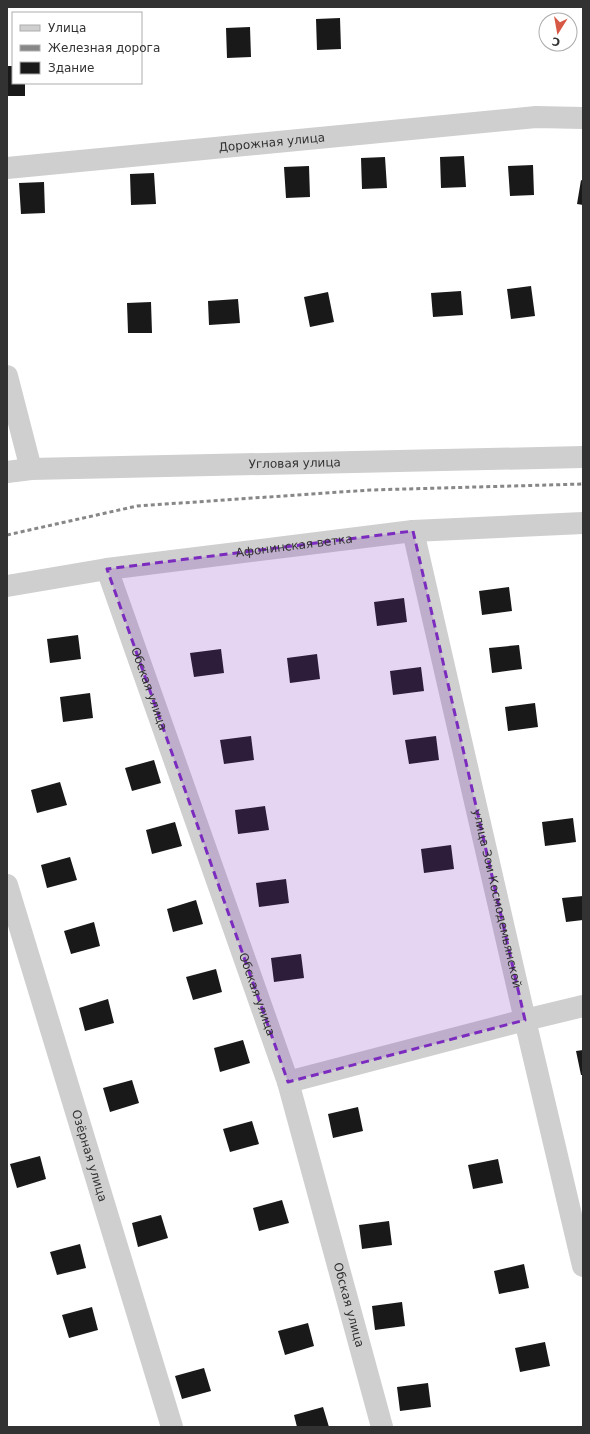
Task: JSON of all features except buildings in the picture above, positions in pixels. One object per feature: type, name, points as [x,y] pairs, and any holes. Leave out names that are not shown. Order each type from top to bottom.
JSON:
[{"type":"street","name":"Дорожная улица","points":[[7,168],[536,117],[583,118]]},
{"type":"street","points":[[7,376],[32,469]]},
{"type":"street","name":"Угловая улица","points":[[7,472],[32,469],[583,457]]},
{"type":"street","name":"Афонинская ветка","points":[[7,586],[107,569],[413,531],[583,523]]},
{"type":"street","name":"улица Зои Космодемьянской","points":[[413,531],[524,1020],[583,1266]]},
{"type":"street","name":"Обская улица","points":[[107,569],[288,1082],[382,1427]]},
{"type":"street","name":"Озёрная улица","points":[[7,885],[172,1427]]},
{"type":"street","points":[[288,1082],[583,1006]]},
{"type":"highlighted area","points":[[413,531],[525,1020],[288,1082],[107,569]]},
{"type":"railway","points":[[7,535],[137,506],[370,490],[583,484]]}]
